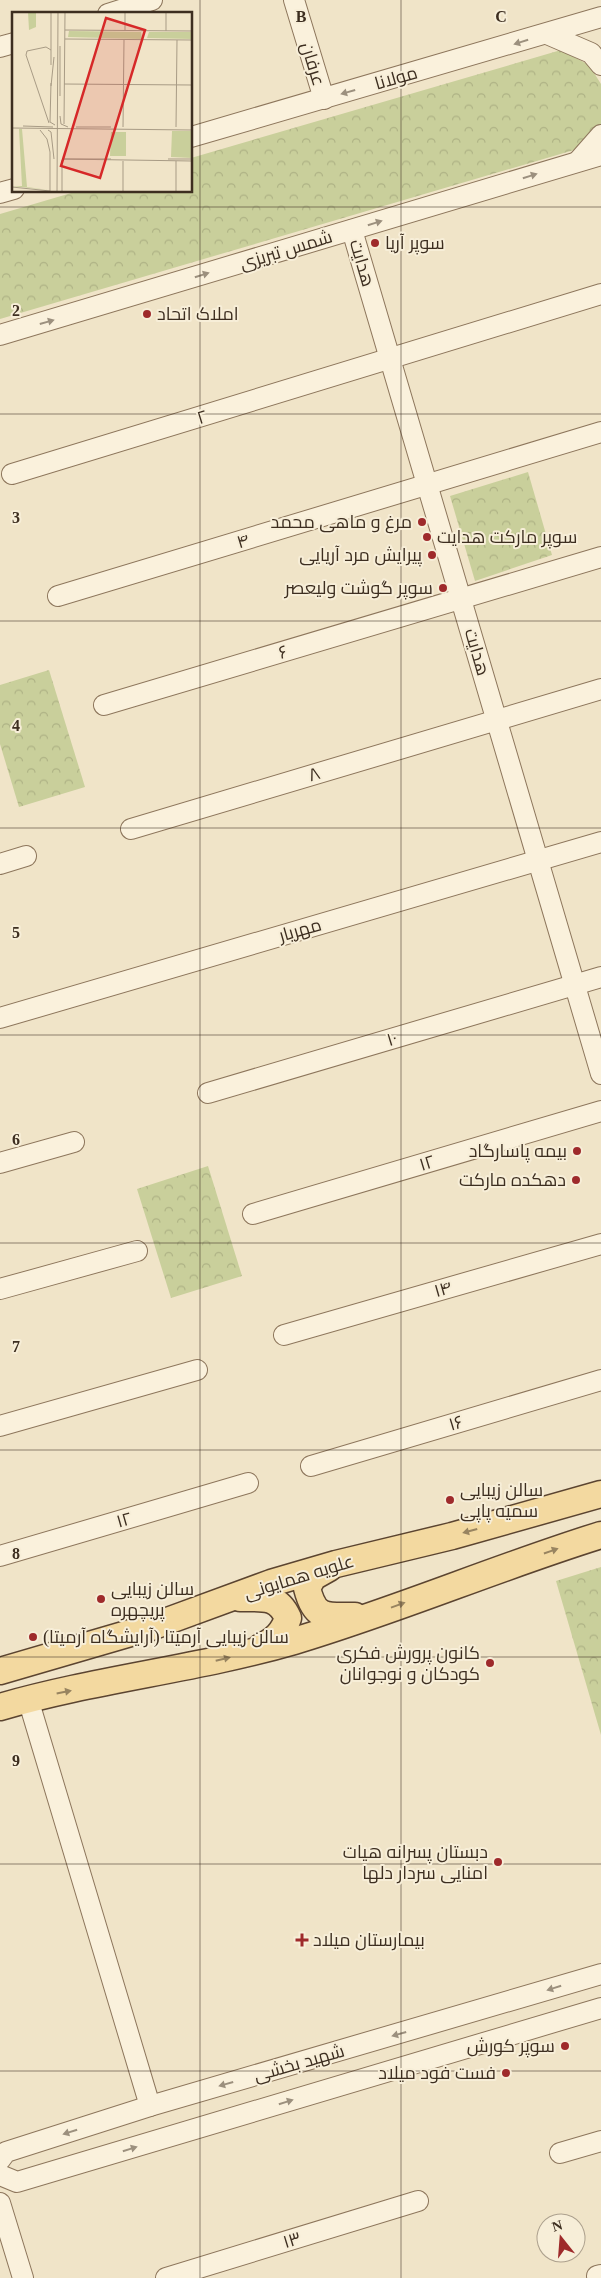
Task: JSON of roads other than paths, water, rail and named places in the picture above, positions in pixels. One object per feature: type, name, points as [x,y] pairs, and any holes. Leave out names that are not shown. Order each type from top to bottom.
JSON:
[{"type":"main road","name":"علویه همایونی","points":[[0,1671],[151,1627],[230,1598],[336,1564],[452,1536],[601,1494]]},
{"type":"main road","points":[[0,1708],[28,1699],[169,1672],[251,1652],[370,1616],[601,1535]]},
{"type":"main road","points":[[336,1564],[313,1577],[307,1588],[311,1606],[319,1613],[332,1616],[370,1616]]},
{"type":"main road","points":[[230,1598],[273,1600],[283,1606],[288,1618],[284,1631],[272,1641],[251,1652]]},
{"type":"street","points":[[114,12],[152,0]]},
{"type":"street","name":"عرفان","points":[[294,0],[324,98]]},
{"type":"street","name":"مولانا","points":[[192,137],[601,17]]},
{"type":"street","points":[[547,34],[591,54],[601,65]]},
{"type":"street","points":[[0,48],[12,44]]},
{"type":"street","points":[[577,162],[601,136]]},
{"type":"street","name":"شمس تبریزی","points":[[0,335],[601,155]]},
{"type":"street","name":"هدایت","points":[[352,230],[601,1074]]},
{"type":"street","name":"۲","points":[[12,474],[391,360],[601,294]]},
{"type":"street","name":"۴","points":[[58,596],[428,486],[601,432]]},
{"type":"street","name":"۶","points":[[104,705],[601,557]]},
{"type":"street","name":"۸","points":[[131,829],[601,688]]},
{"type":"street","name":"مهریار","points":[[0,1018],[601,842]]},
{"type":"street","points":[[0,864],[26,856]]},
{"type":"street","name":"۱۰","points":[[208,1094],[601,977]]},
{"type":"street","name":"۱۲","points":[[253,1214],[601,1111]]},
{"type":"street","points":[[0,1163],[74,1142]]},
{"type":"street","name":"۱۴","points":[[284,1335],[601,1244]]},
{"type":"street","points":[[0,1289],[137,1251]]},
{"type":"street","points":[[0,1426],[197,1370]]},
{"type":"street","name":"۱۶","points":[[311,1466],[601,1380]]},
{"type":"street","name":"۱۲","points":[[0,1556],[248,1483]]},
{"type":"street","points":[[28,1699],[150,2106]]},
{"type":"street","name":"شهید بخشی","points":[[0,2160],[6,2152],[150,2106],[601,1974]]},
{"type":"street","points":[[531,1995],[540,2026]]},
{"type":"street","points":[[495,2006],[504,2037]]},
{"type":"street","name":"شهید بخشی","points":[[0,2175],[17,2182],[601,2008]]},
{"type":"street","points":[[560,2153],[601,2141]]},
{"type":"street","name":"۱۳","points":[[166,2278],[418,2202]]},
{"type":"street","points":[[0,2204],[24,2278]]},
{"type":"place","name":"سوپر آریا","points":[[375,243]]},
{"type":"place","name":"املاک اتحاد","points":[[147,314]]},
{"type":"place","name":"مرغ و ماهی محمد","points":[[422,522]]},
{"type":"place","name":"سوپر مارکت هدایت","points":[[427,537]]},
{"type":"place","name":"پیرایش مرد آریایی","points":[[432,555]]},
{"type":"place","name":"سوپر گوشت ولیعصر","points":[[443,588]]},
{"type":"place","name":"بیمه پاسارگاد","points":[[577,1151]]},
{"type":"place","name":"دهکده مارکت","points":[[576,1180]]},
{"type":"place","name":"سالن زیبایی سمیه پاپی","points":[[450,1500]]},
{"type":"place","name":"سالن زیبایی پریچهره","points":[[101,1599]]},
{"type":"place","name":"سالن زیبایی آرمیتا (آرایشگاه آرمیتا)","points":[[33,1637]]},
{"type":"place","name":"کانون پرورش فکری کودکان و نوجوانان","points":[[490,1663]]},
{"type":"place","name":"دبستان پسرانه هیات امنایی سردار دلها","points":[[498,1862]]},
{"type":"place","name":"بیمارستان میلاد","points":[[302,1940]]},
{"type":"place","name":"سوپر کورش","points":[[565,2046]]},
{"type":"place","name":"فست فود میلاد","points":[[506,2073]]}]
